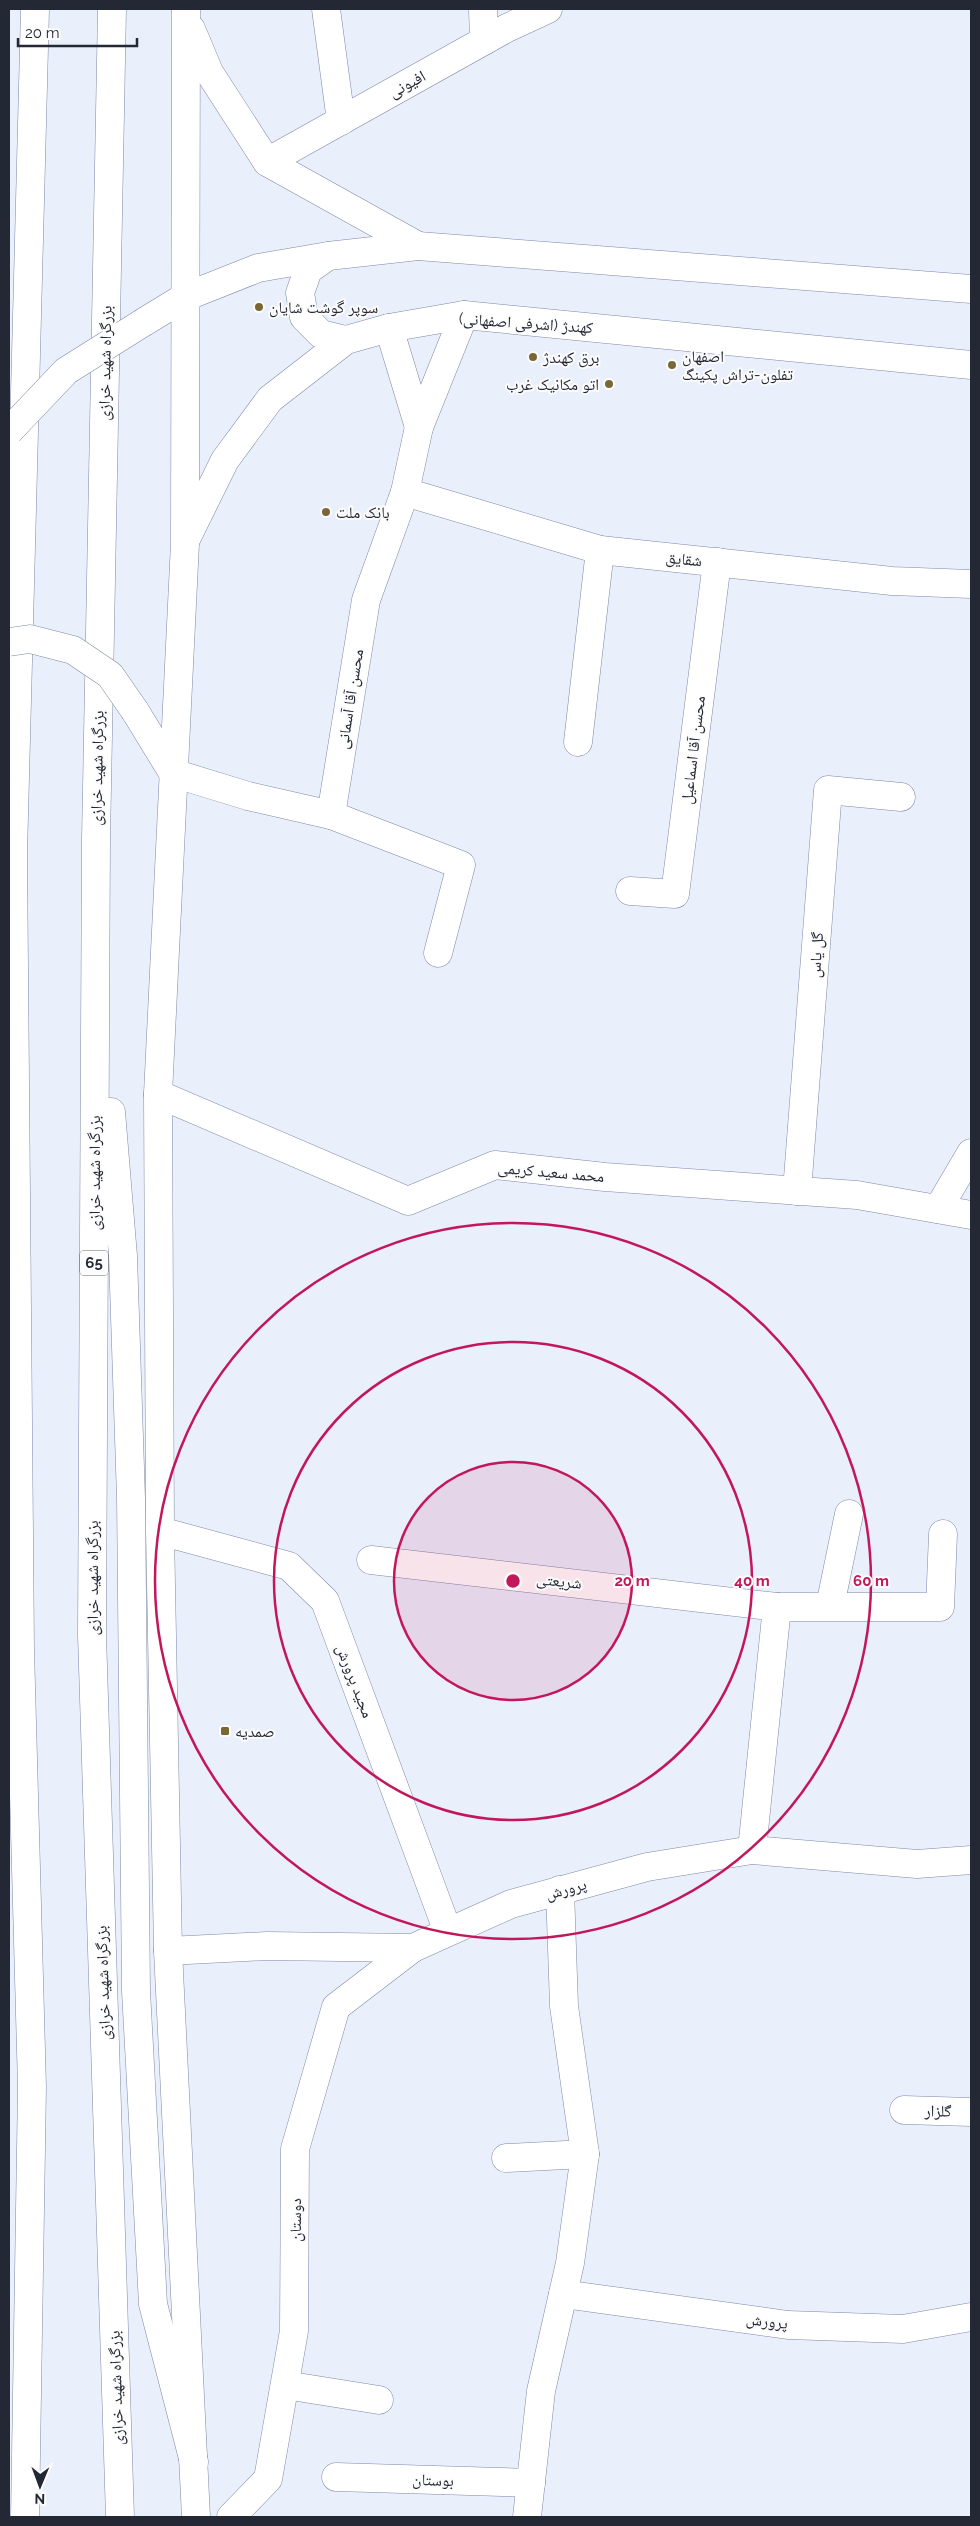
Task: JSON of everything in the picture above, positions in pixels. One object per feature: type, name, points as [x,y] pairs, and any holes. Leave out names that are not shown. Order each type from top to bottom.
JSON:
[{"type":"main road","points":[[25,2517],[32,2087],[20,1649],[13,854],[35,9]]},
{"type":"main road","name":"بزرگراه شهید خرازی","points":[[112,9],[96,945],[92,1635],[120,2517]]},
{"type":"main road","points":[[326,9],[341,121]]},
{"type":"main road","points":[[483,9],[484,41]]},
{"type":"main road","name":"افیونی","points":[[267,162],[484,41],[548,9]]},
{"type":"main road","points":[[186,13],[208,72],[267,162],[418,246]]},
{"type":"main road","points":[[186,13],[185,543],[158,1094],[160,1531],[168,1951],[196,2517]]},
{"type":"main road","points":[[9,431],[66,371],[185,297],[258,268],[328,256],[418,246],[971,289]]},
{"type":"main road","points":[[328,256],[308,270],[300,293],[304,317],[322,334],[346,340]]},
{"type":"main road","name":"کهندژ (اشرفی اصفهانی)","points":[[185,543],[225,460],[270,399],[346,340],[389,328],[464,315],[971,365]]},
{"type":"main road","name":"محسن آقا آسمانی","points":[[331,815],[366,600],[405,492],[419,427],[464,315]]},
{"type":"main road","points":[[389,328],[419,427]]},
{"type":"main road","name":"شقایق","points":[[405,492],[600,550],[892,581],[971,584]]},
{"type":"main road","points":[[578,742],[600,550]]},
{"type":"main road","name":"محسن آقا اسماعیل","points":[[630,891],[675,894],[717,562]]},
{"type":"main road","points":[[9,642],[30,640],[73,650],[110,675],[135,711],[173,773],[248,796],[331,815],[461,865],[438,953]]},
{"type":"main road","name":"گل یاس","points":[[797,1192],[828,790],[901,797]]},
{"type":"main road","points":[[96,945],[124,1256],[131,1498],[136,1991],[153,2304],[194,2462]]},
{"type":"main road","name":"محمد سعید کریمی","points":[[158,1094],[408,1201],[495,1165],[605,1178],[857,1195],[971,1215]]},
{"type":"main road","points":[[938,1209],[971,1153]]},
{"type":"main road","points":[[830,1606],[849,1514]]},
{"type":"main road","name":"مجید پرورش","points":[[160,1531],[289,1566],[325,1601],[448,1932]]},
{"type":"main road","name":"شریعتی","points":[[371,1560],[777,1607],[940,1607],[943,1534]]},
{"type":"main road","points":[[752,1850],[777,1607]]},
{"type":"main road","name":"پرورش","points":[[168,1951],[267,1946],[413,1948],[511,1904],[647,1867],[752,1850],[917,1864],[971,1860]]},
{"type":"main road","points":[[527,2517],[541,2390],[570,2263],[585,2154],[564,2006],[560,1890]]},
{"type":"main road","name":"دوستان","points":[[231,2517],[268,2479],[294,2331],[295,2149],[336,2007],[413,1948]]},
{"type":"main road","name":"گلزار","points":[[904,2110],[971,2112]]},
{"type":"main road","points":[[506,2158],[585,2154]]},
{"type":"main road","name":"پرورش","points":[[563,2294],[788,2325],[903,2329],[971,2317]]},
{"type":"main road","points":[[284,2385],[379,2400]]},
{"type":"main road","name":"بوستان","points":[[336,2477],[531,2483]]},
{"type":"place","name":"سوپر گوشت شایان","points":[[259,307]]},
{"type":"place","name":"برق کهندژ","points":[[533,357]]},
{"type":"place","name":"اصفهان تفلون-تراش پکینگ","points":[[672,365]]},
{"type":"place","name":"اتو مکانیک غرب","points":[[609,384]]},
{"type":"place","name":"بانک ملت","points":[[326,512]]},
{"type":"place","name":"صمدیه","points":[[225,1731]]}]
